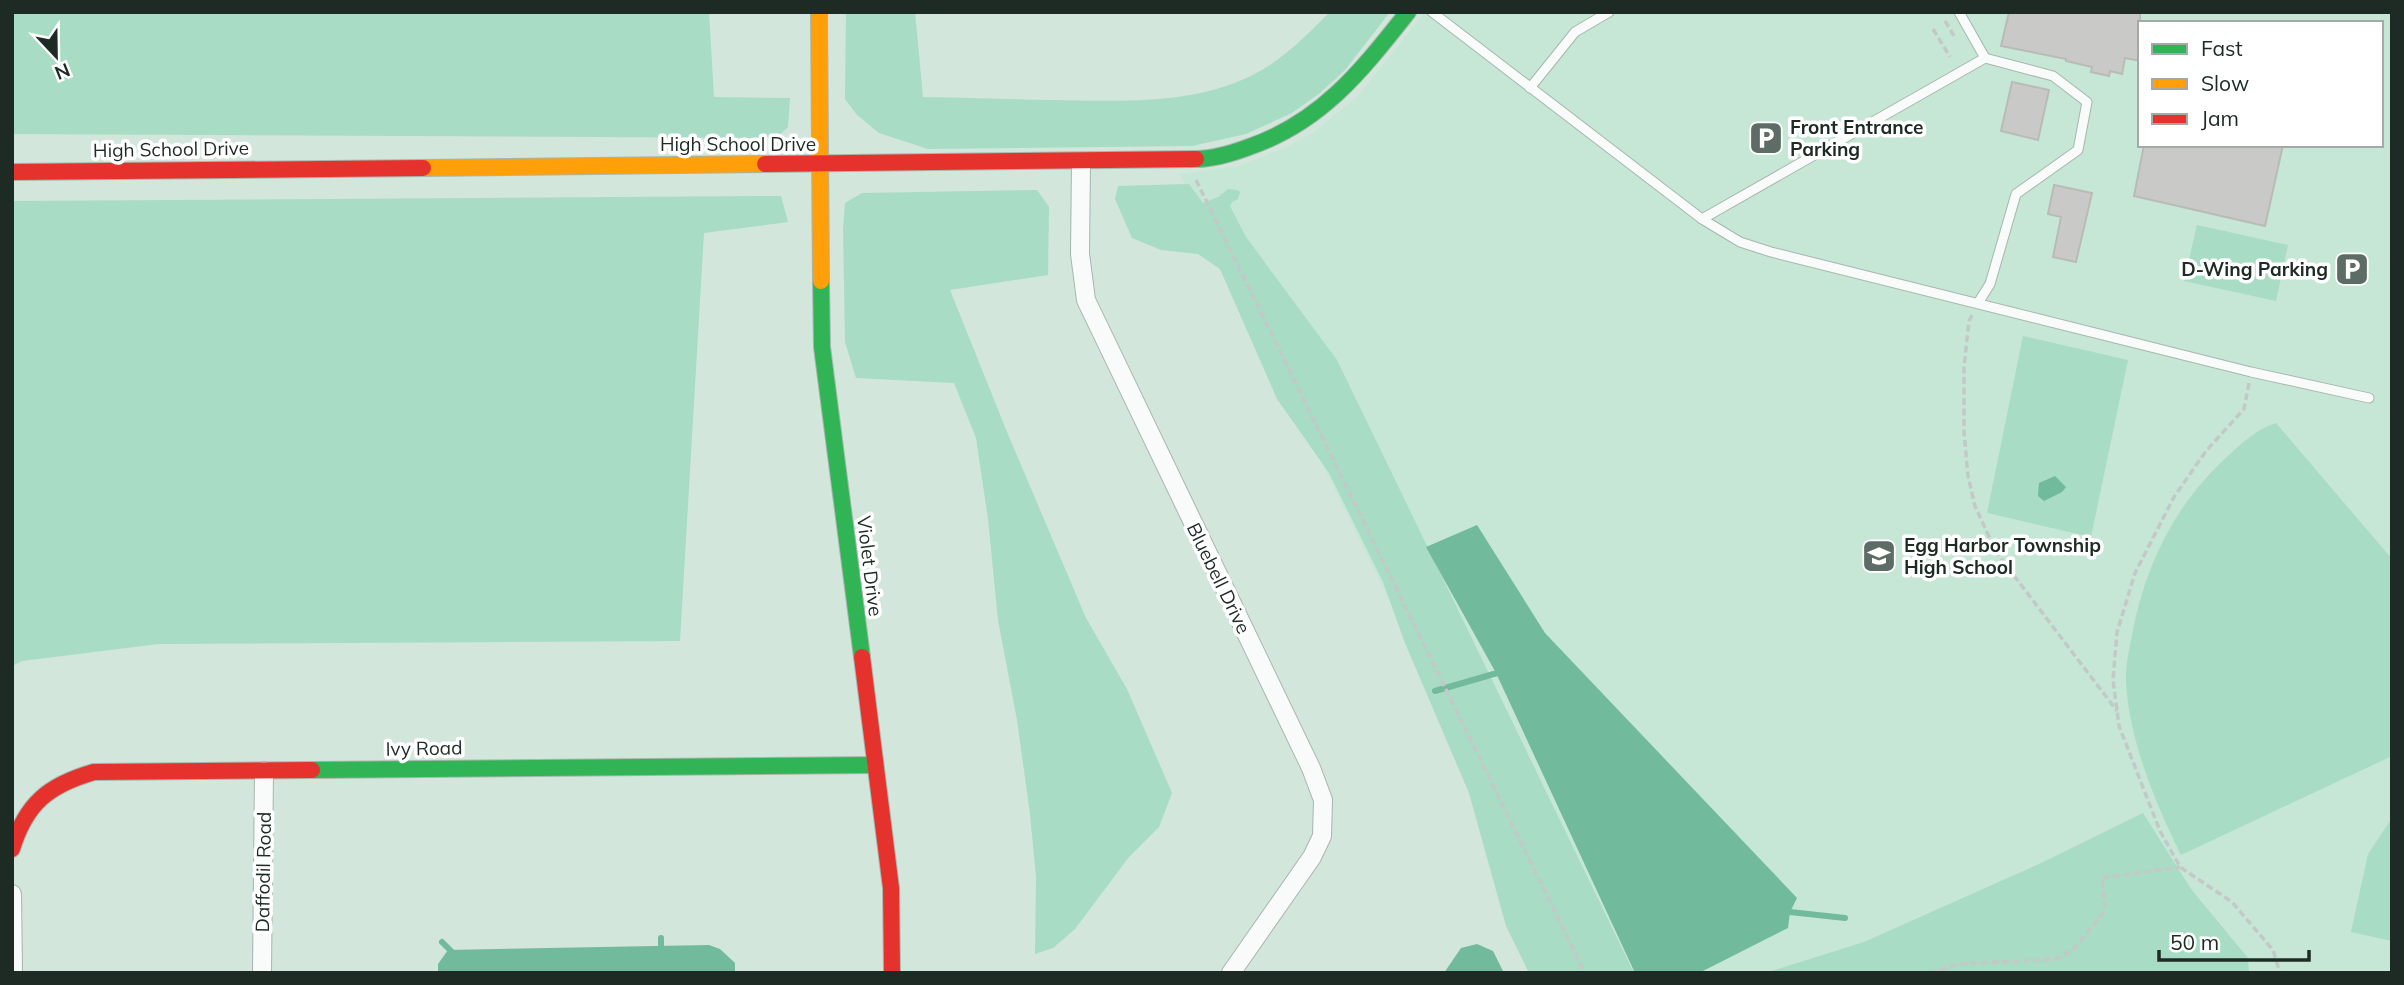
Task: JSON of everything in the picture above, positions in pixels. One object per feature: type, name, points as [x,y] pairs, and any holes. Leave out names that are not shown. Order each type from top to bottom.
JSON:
[{"type":"street","name":"Violet Drive","points":[[819,12],[821,347],[891,888],[892,973]]},
{"type":"street","name":"High School Drive","points":[[12,172],[1202,159],[1239,151],[1273,139],[1315,114],[1344,91],[1408,12]]},
{"type":"street","name":"Bluebell Drive","points":[[1081,162],[1080,254],[1086,300],[1311,768],[1323,800],[1324,819],[1317,847],[1231,973]]},
{"type":"street","name":"Ivy Road","points":[[12,849],[22,818],[34,803],[48,790],[94,772],[874,765]]},
{"type":"street","name":"Daffodil Road","points":[[262,973],[264,771]]},
{"type":"street","points":[[12,894],[13,973]]},
{"type":"lane","points":[[1432,12],[1702,219],[1740,242],[2251,372],[2369,398]]},
{"type":"lane","points":[[1531,88],[1575,32],[1609,12]]},
{"type":"lane","points":[[1959,12],[1985,58]]},
{"type":"lane","points":[[1702,219],[1985,58],[2053,76],[2087,102],[2078,150],[2016,194],[1990,284],[1979,303]]},
{"type":"path","points":[[1933,29],[1950,57]]},
{"type":"path","points":[[1196,180],[1585,973]]},
{"type":"path","points":[[1979,303],[1969,321],[1964,367],[1964,432],[1968,476],[1975,506],[1996,552],[2118,712]]},
{"type":"path","points":[[2251,372],[2244,410],[2206,451],[2174,498],[2135,573],[2117,632],[2113,680],[2119,726],[2160,831],[2180,867],[2232,902],[2273,950],[2280,973]]},
{"type":"path","points":[[1930,973],[1959,964],[2056,959],[2073,950],[2105,911],[2102,878],[2180,867]]},
{"type":"shaded area","points":[[12,12],[709,12],[714,97],[790,98],[788,127],[776,138],[12,134]]},
{"type":"shaded area","points":[[846,12],[915,12],[923,97],[1107,101],[1163,99],[1219,88],[1245,79],[1270,65],[1294,47],[1330,12],[1390,12],[1345,70],[1320,93],[1292,113],[1246,134],[1192,146],[928,149],[879,133],[857,115],[845,99]]},
{"type":"shaded area","name":"Egg Harbor Township High School","points":[[1425,12],[2392,12],[2392,973],[1572,973],[1180,174],[1240,166],[1287,147],[1314,132],[1358,96]]},
{"type":"shaded area","points":[[1189,184],[1203,203],[1228,189],[1240,192],[1238,199],[1230,206],[1246,237],[1337,360],[1634,973],[1529,973],[1506,926],[1469,793],[1405,643],[1383,582],[1329,473],[1277,399],[1220,269],[1198,254],[1161,250],[1132,238],[1115,199],[1118,186]]},
{"type":"shaded area","points":[[1037,190],[1049,207],[1048,275],[950,290],[1086,618],[1127,689],[1172,793],[1159,827],[1129,857],[1075,929],[1053,948],[1035,954],[1036,877],[1030,814],[1017,720],[998,620],[988,519],[976,438],[954,383],[856,378],[845,342],[843,229],[845,203],[862,193]]},
{"type":"shaded area","points":[[781,196],[788,222],[704,233],[680,641],[158,644],[22,661],[12,666],[12,201]]},
{"type":"shaded area","points":[[2197,225],[2288,245],[2276,301],[2184,281]]},
{"type":"shaded area","points":[[2023,336],[2128,360],[2091,537],[1987,513]]},
{"type":"shaded area","points":[[2276,423],[2392,559],[2392,756],[2181,855],[2145,772],[2133,728],[2126,677],[2132,635],[2154,560],[2192,494],[2245,441],[2256,432]]},
{"type":"shaded area","points":[[2055,476],[2066,487],[2044,501],[2038,496],[2039,483]]},
{"type":"shaded area","points":[[1477,525],[1545,633],[1797,898],[1790,912],[1788,928],[1699,973],[1635,973],[1496,673],[1426,547]]},
{"type":"shaded area","points":[[2143,813],[2191,889],[2248,958],[2249,973],[1765,973],[1864,942],[2039,864]]},
{"type":"shaded area","points":[[2392,818],[2392,941],[2351,932],[2368,854]]},
{"type":"shaded area","points":[[1477,944],[1493,951],[1504,973],[1444,973],[1461,948]]},
{"type":"shaded area","points":[[709,945],[720,949],[735,963],[735,973],[438,973],[438,964],[448,950]]},
{"type":"building","points":[[2009,12],[2140,12],[2138,61],[2125,58],[2122,74],[2110,71],[2109,76],[2091,72],[2092,67],[2066,59],[2001,46]]},
{"type":"building","points":[[2012,82],[2049,90],[2038,140],[2001,131]]},
{"type":"building","points":[[2144,147],[2283,147],[2265,226],[2134,196]]},
{"type":"building","points":[[2054,185],[2092,193],[2076,262],[2053,257],[2061,217],[2048,214]]},
{"type":"waterway","points":[[1435,691],[1504,671]]},
{"type":"waterway","points":[[1785,909],[1790,912],[1845,918]]},
{"type":"waterway","points":[[661,938],[661,953]]},
{"type":"waterway","points":[[442,942],[455,955]]},
{"type":"traffic: fast","points":[[1196,159],[1216,157],[1243,149],[1298,124],[1319,109],[1357,74],[1408,12]]},
{"type":"traffic: fast","points":[[821,281],[822,347],[862,657]]},
{"type":"traffic: fast","points":[[312,770],[874,765]]},
{"type":"traffic: slow","points":[[819,12],[821,281]]},
{"type":"traffic: slow","points":[[423,168],[765,164]]},
{"type":"traffic: jam","points":[[765,164],[1196,159]]},
{"type":"traffic: jam","points":[[12,172],[423,168]]},
{"type":"traffic: jam","points":[[862,657],[891,888],[892,973]]},
{"type":"traffic: jam","points":[[12,849],[24,819],[41,798],[64,783],[94,772],[312,770]]},
{"type":"place","name":"Front Entrance Parking","points":[[1766,138]]},
{"type":"place","name":"D-Wing Parking","points":[[2352,269]]},
{"type":"place","name":"Egg Harbor Township High School","points":[[1879,556]]}]
